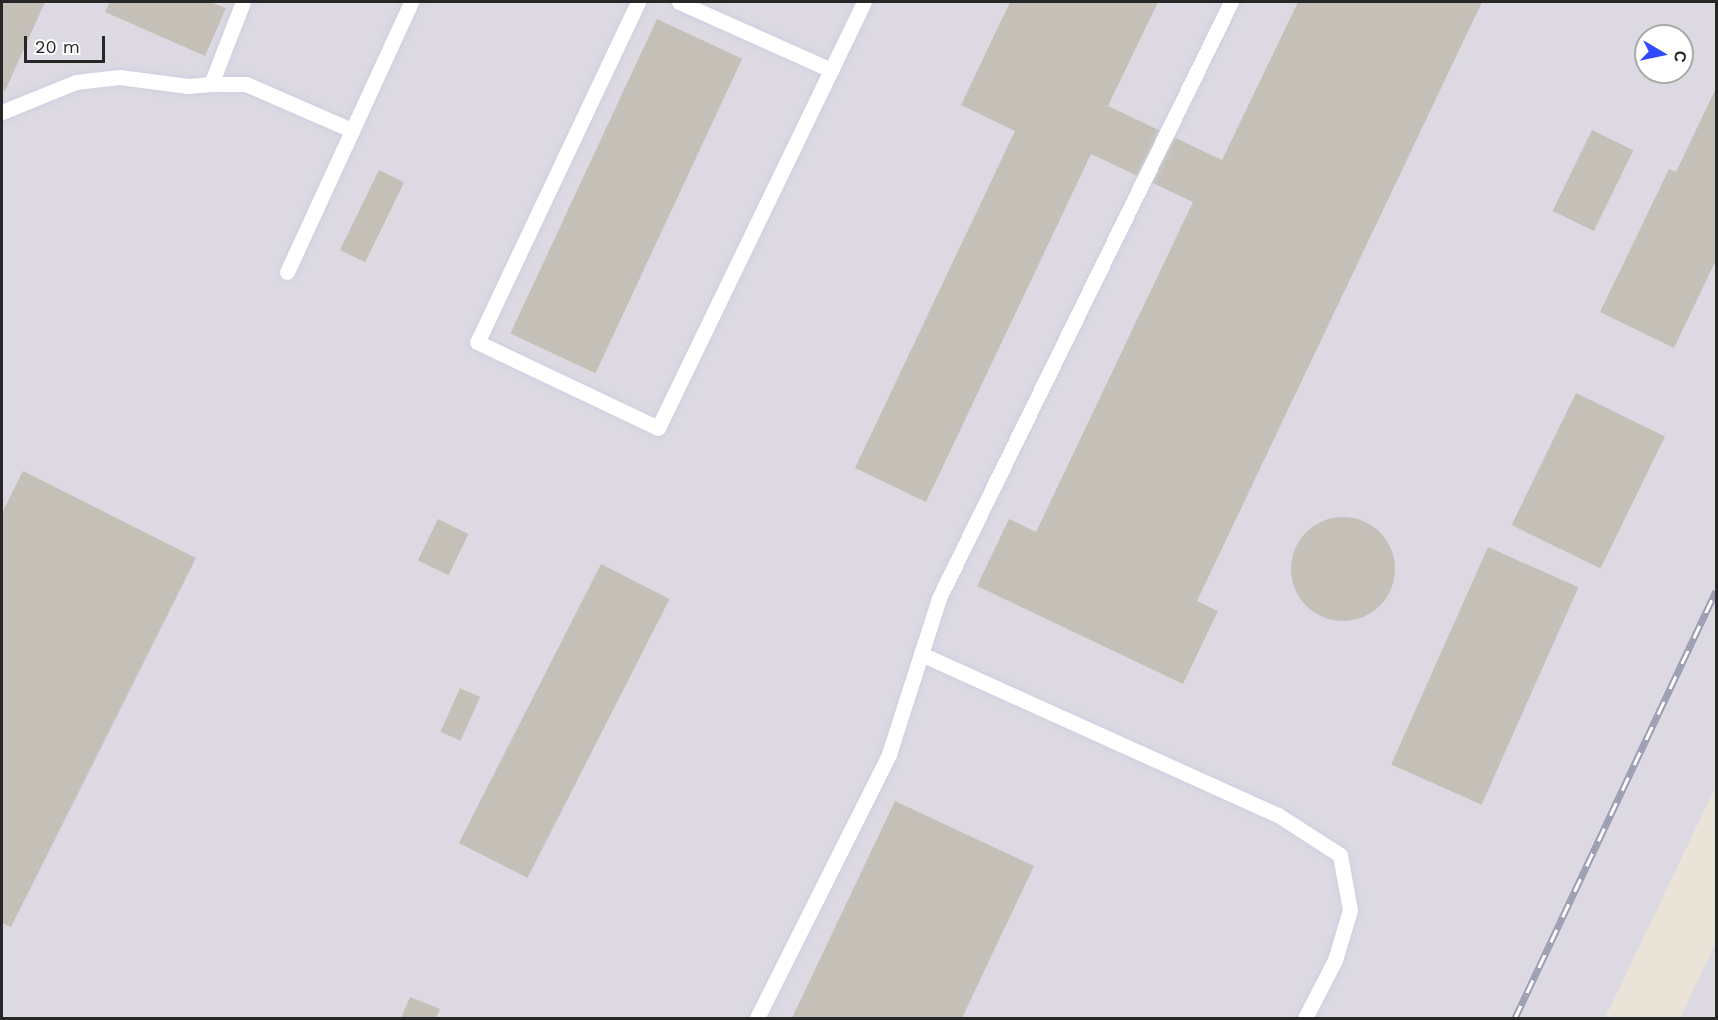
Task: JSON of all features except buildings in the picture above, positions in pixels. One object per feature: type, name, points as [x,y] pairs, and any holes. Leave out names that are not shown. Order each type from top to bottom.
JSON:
[{"type":"lane","points":[[211,84],[243,2]]},
{"type":"lane","points":[[287,272],[411,2]]},
{"type":"lane","points":[[638,2],[477,342],[658,428],[864,2]]},
{"type":"lane","points":[[680,2],[831,70]]},
{"type":"lane","points":[[758,1018],[889,754],[939,598],[1231,2]]},
{"type":"lane","points":[[2,112],[75,82],[119,77],[188,86],[246,84],[352,130]]},
{"type":"lane","points":[[921,654],[1278,814],[1340,855],[1350,910],[1335,960],[1305,1018]]},
{"type":"shaded area","points":[[2,2],[1716,2],[1716,786],[1605,1018],[2,1018]]},
{"type":"shaded area","points":[[1716,943],[1716,1018],[1680,1018]]},
{"type":"railway","points":[[1515,1018],[1716,591]]}]
